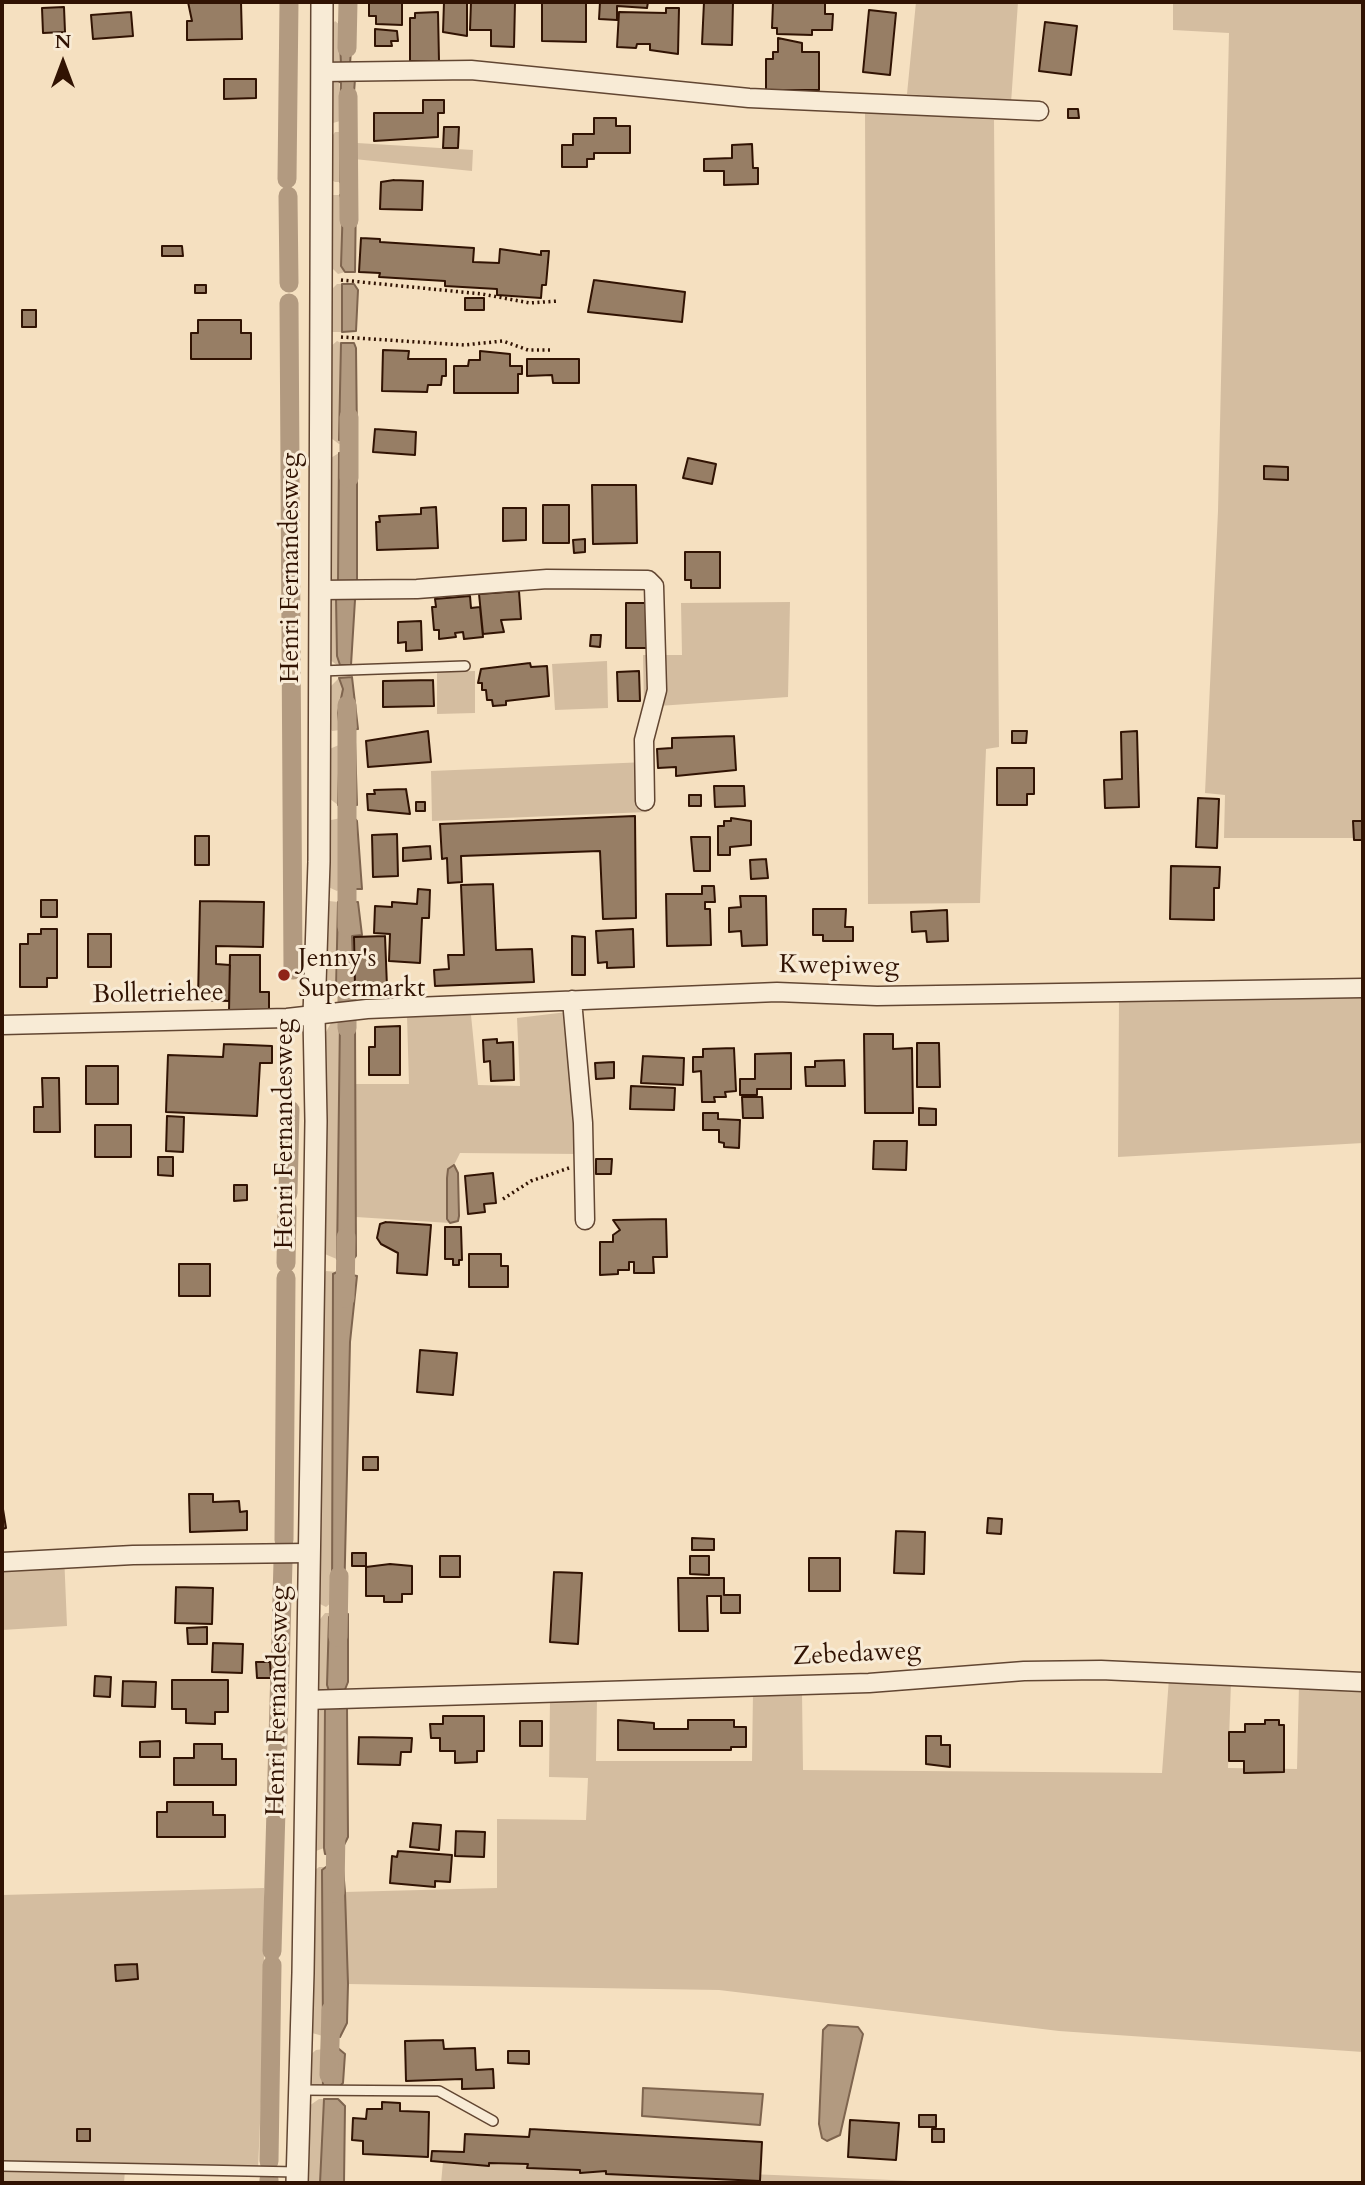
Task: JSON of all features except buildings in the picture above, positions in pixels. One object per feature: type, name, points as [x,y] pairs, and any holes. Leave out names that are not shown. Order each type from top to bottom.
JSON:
[{"type":"street","name":"Henri Fernandesweg","points":[[297,2178],[316,1121],[324,1013],[319,862],[318,590],[321,279],[330,72],[321,2]]},
{"type":"street","points":[[330,72],[471,70],[749,98],[1039,111]]},
{"type":"street","points":[[318,590],[417,589],[547,579],[648,580],[654,586],[657,690],[644,740],[645,801]]},
{"type":"street","name":"Kwepiweg","points":[[324,1013],[777,992],[877,996],[1363,988]]},
{"type":"street","points":[[572,1000],[584,1165],[585,1220]]},
{"type":"street","name":"Bolletriehee","points":[[2,1025],[287,1018],[324,1013]]},
{"type":"street","points":[[2,1562],[133,1555],[309,1553]]},
{"type":"street","name":"Zebedaweg","points":[[307,1700],[869,1683],[1012,1671],[1101,1670],[1363,1682]]},
{"type":"lane","points":[[320,671],[465,666]]},
{"type":"lane","points":[[299,2090],[439,2091],[493,2121]]},
{"type":"lane","points":[[2,2166],[297,2178]]},
{"type":"path","points":[[321,279],[407,285],[530,303],[559,301]]},
{"type":"path","points":[[321,337],[464,345],[503,341],[528,350],[553,350]]},
{"type":"path","points":[[503,1199],[551,1172],[584,1165]]},
{"type":"shaded area","points":[[916,2],[1018,2],[1011,103],[907,94]]},
{"type":"shaded area","points":[[1156,2],[1363,2],[1363,838],[1224,838],[1225,795],[1205,793],[1218,511],[1229,33],[1173,30],[1173,3]]},
{"type":"shaded area","points":[[335,21],[341,26],[341,64],[332,64],[332,25]]},
{"type":"shaded area","points":[[339,22],[353,22],[350,64],[341,64]]},
{"type":"shaded area","points":[[339,76],[341,118],[333,123],[330,83]]},
{"type":"shaded area","points":[[355,79],[352,121],[340,121],[341,83],[337,80]]},
{"type":"shaded area","points":[[865,110],[994,120],[999,747],[986,749],[980,903],[868,904]]},
{"type":"shaded area","points":[[335,132],[340,132],[341,149],[353,149],[357,143],[473,150],[472,171],[354,159],[339,162],[342,177],[340,182],[335,182],[330,179],[331,138]]},
{"type":"shaded area","points":[[340,159],[354,159],[357,181],[340,182]]},
{"type":"shaded area","points":[[356,194],[355,272],[345,272],[341,266],[343,203],[340,195]]},
{"type":"shaded area","points":[[340,195],[343,203],[341,266],[345,272],[338,274],[330,266],[329,198]]},
{"type":"shaded area","points":[[337,284],[342,284],[342,332],[332,332],[331,290]]},
{"type":"shaded area","points":[[342,284],[354,284],[358,290],[356,331],[342,332]]},
{"type":"shaded area","points":[[337,341],[341,343],[339,439],[345,444],[339,444],[327,435],[330,347]]},
{"type":"shaded area","points":[[341,343],[354,343],[356,348],[357,438],[353,441],[339,440]]},
{"type":"shaded area","points":[[339,453],[338,582],[330,582],[329,459]]},
{"type":"shaded area","points":[[339,453],[355,453],[357,456],[357,582],[338,582]]},
{"type":"shaded area","points":[[336,597],[338,666],[329,659],[329,605],[331,599]]},
{"type":"shaded area","points":[[336,597],[352,597],[355,600],[351,665],[340,665],[337,656]]},
{"type":"shaded area","points":[[790,602],[788,697],[644,707],[643,655],[682,655],[681,603]]},
{"type":"shaded area","points":[[607,661],[608,708],[555,710],[552,664]]},
{"type":"shaded area","points":[[475,671],[475,713],[437,714],[437,672]]},
{"type":"shaded area","points":[[352,677],[358,729],[340,730],[338,713],[343,689],[339,678]]},
{"type":"shaded area","points":[[339,678],[343,689],[338,713],[340,730],[332,731],[326,722],[327,690]]},
{"type":"shaded area","points":[[340,742],[355,742],[357,805],[338,805]]},
{"type":"shaded area","points":[[339,745],[338,805],[326,796],[327,750]]},
{"type":"shaded area","points":[[647,762],[647,812],[432,821],[431,771]]},
{"type":"shaded area","points":[[341,818],[340,889],[337,891],[326,886],[327,827],[331,820]]},
{"type":"shaded area","points":[[341,818],[354,818],[357,821],[362,889],[340,889]]},
{"type":"shaded area","points":[[329,901],[338,902],[336,990],[341,996],[332,996],[327,990]]},
{"type":"shaded area","points":[[338,902],[358,902],[362,935],[352,936],[354,993],[338,993],[336,990]]},
{"type":"shaded area","points":[[1363,994],[1363,1143],[1118,1157],[1119,1001]]},
{"type":"shaded area","points":[[567,1012],[579,1154],[460,1153],[454,1165],[448,1169],[446,1203],[450,1223],[356,1217],[356,1084],[409,1084],[407,1016],[471,1015],[478,1085],[520,1086],[517,1018]]},
{"type":"shaded area","points":[[333,1019],[340,1019],[339,1260],[320,1252],[326,1032]]},
{"type":"shaded area","points":[[340,1019],[354,1019],[355,1024],[356,1256],[352,1261],[337,1259]]},
{"type":"shaded area","points":[[454,1165],[458,1173],[459,1216],[458,1221],[450,1223],[447,1219],[447,1178],[448,1169]]},
{"type":"shaded area","points":[[326,1271],[337,1272],[333,1275],[332,1602],[326,1607],[316,1602],[323,1275]]},
{"type":"shaded area","points":[[337,1272],[357,1276],[350,1342],[344,1603],[332,1602],[333,1274]]},
{"type":"shaded area","points":[[64,1554],[67,1626],[2,1630],[2,1557]]},
{"type":"shaded area","points":[[325,1613],[335,1613],[329,1617],[329,1691],[320,1691],[316,1686],[317,1623]]},
{"type":"shaded area","points":[[335,1613],[348,1614],[348,1682],[344,1692],[329,1691],[327,1685],[329,1617]]},
{"type":"shaded area","points":[[1169,1678],[1231,1682],[1228,1768],[1297,1769],[1299,1685],[1363,1687],[1363,2052],[1059,2031],[719,1990],[348,1984],[345,1892],[497,1888],[497,1819],[586,1820],[588,1778],[549,1777],[550,1700],[597,1699],[596,1761],[752,1761],[753,1693],[802,1692],[803,1770],[1162,1773]]},
{"type":"shaded area","points":[[325,1707],[324,1848],[316,1851],[311,1847],[314,1714]]},
{"type":"shaded area","points":[[325,1707],[347,1707],[348,1837],[339,1855],[325,1854],[324,1848]]},
{"type":"shaded area","points":[[319,1867],[326,1867],[322,1870],[323,2036],[312,2033],[308,2025],[314,1871]]},
{"type":"shaded area","points":[[326,1867],[343,1869],[345,1892],[347,2023],[340,2037],[323,2036],[322,1870]]},
{"type":"shaded area","points":[[264,1888],[264,2032],[258,2169],[125,2170],[124,2183],[2,2183],[2,1895]]},
{"type":"shaded area","points":[[828,2025],[858,2027],[863,2034],[840,2135],[827,2141],[822,2138],[819,2124],[823,2030]]},
{"type":"shaded area","points":[[325,2049],[322,2052],[323,2086],[312,2084],[308,2078],[309,2056],[316,2050]]},
{"type":"shaded area","points":[[325,2049],[339,2049],[345,2054],[343,2083],[339,2087],[323,2086],[322,2052]]},
{"type":"shaded area","points":[[643,2088],[763,2094],[760,2125],[642,2116]]},
{"type":"shaded area","points":[[319,2099],[324,2099],[320,2183],[307,2183],[309,2106]]},
{"type":"shaded area","points":[[324,2099],[338,2099],[345,2106],[344,2183],[320,2183]]},
{"type":"shaded area","points":[[443,2162],[774,2175],[962,2183],[441,2183]]},
{"type":"waterway","points":[[287,179],[289,2]]},
{"type":"waterway","points":[[347,48],[348,2]]},
{"type":"waterway","points":[[348,96],[349,220]]},
{"type":"waterway","points":[[288,196],[289,283]]},
{"type":"waterway","points":[[289,303],[293,970]]},
{"type":"waterway","points":[[349,417],[349,478]]},
{"type":"waterway","points":[[347,705],[347,927]]},
{"type":"waterway","points":[[347,967],[347,1028]]},
{"type":"waterway","points":[[288,1193],[290,1110]]},
{"type":"waterway","points":[[286,1263],[287,1209]]},
{"type":"waterway","points":[[345,1298],[346,1237]]},
{"type":"waterway","points":[[284,1540],[286,1278]]},
{"type":"waterway","points":[[272,1951],[283,1562]]},
{"type":"waterway","points":[[338,1637],[339,1576]]},
{"type":"waterway","points":[[335,1893],[336,1828]]},
{"type":"waterway","points":[[269,2161],[272,1965]]},
{"type":"waterway","points":[[329,2075],[331,2010]]},
{"type":"place","name":"Jenny's Supermarkt","points":[[284,975]]}]
